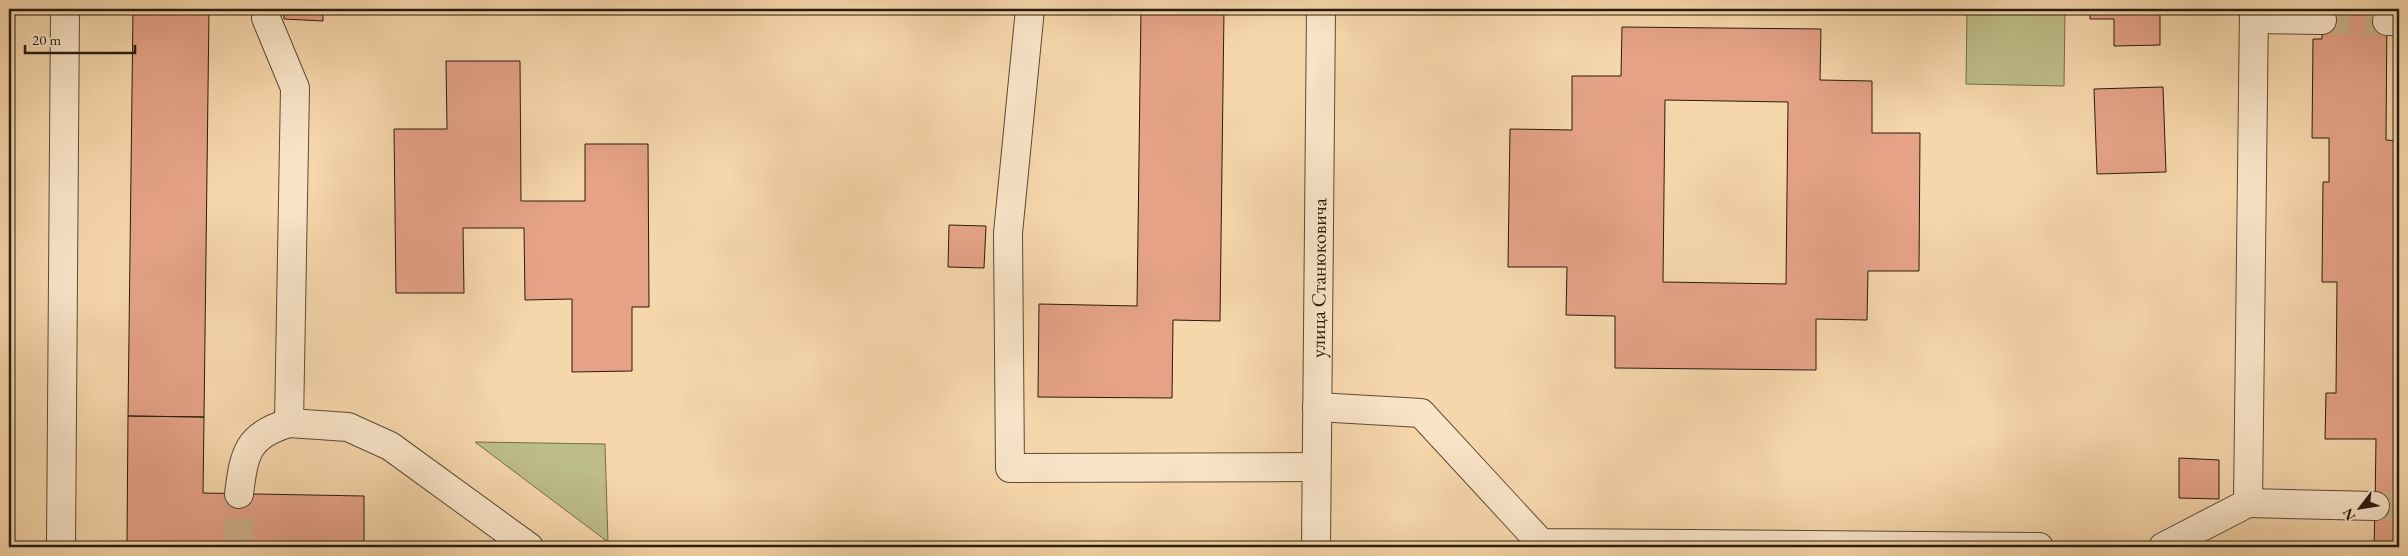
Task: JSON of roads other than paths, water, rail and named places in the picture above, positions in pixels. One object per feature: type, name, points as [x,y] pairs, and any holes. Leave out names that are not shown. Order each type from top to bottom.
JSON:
[{"type":"street","points":[[60,547],[65,9]]},
{"type":"street","points":[[266,9],[266,18],[295,88],[289,423]]},
{"type":"street","points":[[1030,9],[1008,233],[1010,468],[1316,467]]},
{"type":"street","name":"улица Станюковича","points":[[1316,547],[1321,9]]},
{"type":"street","points":[[2248,503],[2254,14],[2322,20]]},
{"type":"street","points":[[1317,406],[1422,413],[1541,543],[2039,547]]},
{"type":"street","points":[[239,494],[242,472],[249,449],[268,429],[289,423],[348,427],[390,446],[529,547]]},
{"type":"street","points":[[2163,547],[2248,503],[2375,506]]},
{"type":"tunnel","points":[[2322,20],[2387,21]]},
{"type":"tunnel","points":[[239,494],[239,547]]},
{"type":"tunnel","points":[[2375,506],[2399,507]]}]
